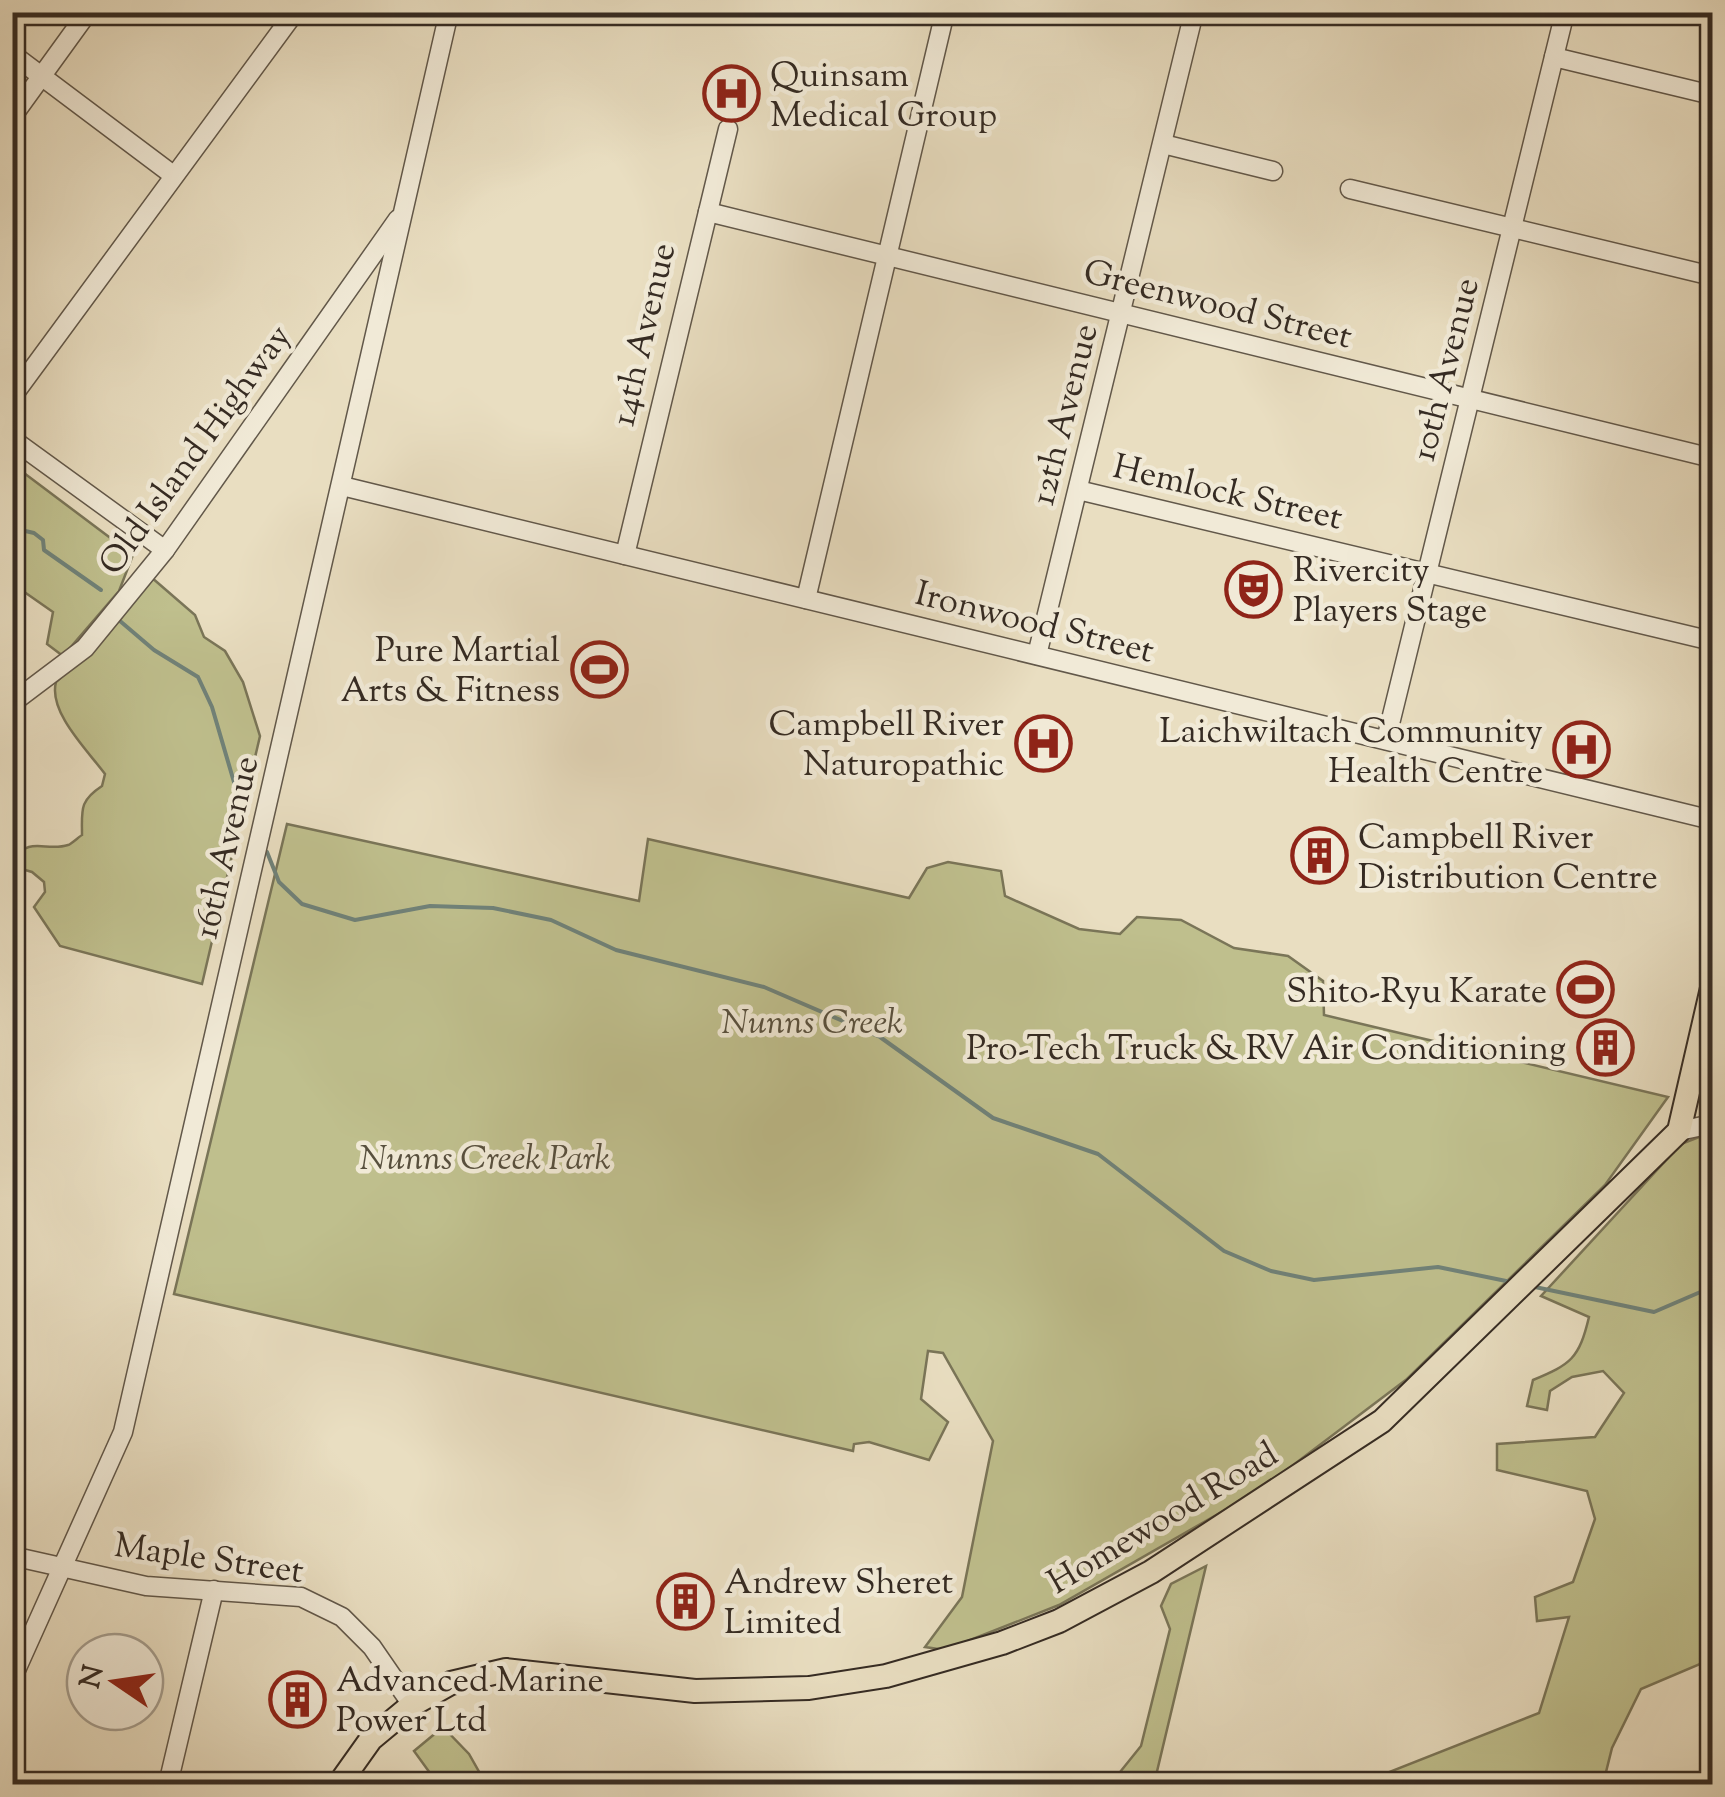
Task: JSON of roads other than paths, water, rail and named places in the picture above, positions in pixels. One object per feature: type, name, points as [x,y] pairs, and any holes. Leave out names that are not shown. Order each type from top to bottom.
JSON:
[{"type":"main road","points":[[1679,1131],[1712,988]]},
{"type":"main road","name":"Homewood Road","points":[[412,1705],[451,1683],[506,1670],[695,1691],[809,1688],[886,1676],[1002,1643],[1059,1621],[1151,1572],[1382,1421],[1679,1131]]},
{"type":"main road","points":[[339,1784],[371,1740],[412,1705]]},
{"type":"street","points":[[12,117],[88,12]]},
{"type":"street","points":[[12,397],[296,12]]},
{"type":"street","points":[[427,12],[448,14]]},
{"type":"street","points":[[806,599],[945,12]]},
{"type":"street","name":"12th Avenue","points":[[1037,655],[1194,12]]},
{"type":"street","name":"10th Avenue","points":[[1386,740],[1565,12]]},
{"type":"street","name":"16th Avenue","points":[[12,1680],[123,1432],[448,14]]},
{"type":"street","points":[[12,54],[173,175]]},
{"type":"street","points":[[1554,57],[1712,95]]},
{"type":"street","name":"14th Avenue","points":[[626,555],[728,128]]},
{"type":"street","points":[[1163,144],[1273,171]]},
{"type":"street","points":[[1350,189],[1712,276]]},
{"type":"street","name":"Old Island Highway","points":[[15,698],[85,648],[165,550],[404,210]]},
{"type":"street","name":"Greenwood Street","points":[[708,212],[1712,458]]},
{"type":"street","points":[[12,439],[165,550]]},
{"type":"street","name":"Ironwood Street","points":[[342,486],[1712,820]]},
{"type":"street","name":"Hemlock Street","points":[[1078,490],[1712,640]]},
{"type":"street","points":[[1679,1131],[1712,1124]]},
{"type":"street","name":"Maple Street","points":[[12,1556],[146,1586],[301,1597],[342,1617],[372,1646],[412,1705]]},
{"type":"street","points":[[168,1784],[214,1590]]},
{"type":"waterway","name":"Nunns Creek","points":[[12,528],[34,533],[43,540],[44,550],[101,590]]},
{"type":"waterway","name":"Nunns Creek","points":[[120,621],[154,650],[198,677],[212,707],[241,806]]},
{"type":"waterway","name":"Nunns Creek","points":[[267,852],[279,882],[302,904],[355,920],[430,906],[493,908],[551,920],[616,950],[764,987],[880,1037],[993,1118],[1098,1154],[1224,1251],[1271,1271],[1314,1280],[1438,1267],[1511,1282]]},
{"type":"waterway","name":"Nunns Creek","points":[[1535,1287],[1654,1312],[1712,1287]]},
{"type":"place","name":"Quinsam Medical Group","points":[[731,94]]},
{"type":"place","name":"Rivercity Players Stage","points":[[1254,589]]},
{"type":"place","name":"Pure Martial Arts & Fitness","points":[[599,669]]},
{"type":"place","name":"Campbell River Naturopathic","points":[[1043,743]]},
{"type":"place","name":"Laichwiltach Community Health Centre","points":[[1582,750]]},
{"type":"place","name":"Campbell River Distribution Centre","points":[[1319,856]]},
{"type":"place","name":"Shito-Ryu Karate","points":[[1586,990]]},
{"type":"place","name":"Pro-Tech Truck & RV Air Conditioning","points":[[1605,1047]]},
{"type":"place","name":"Andrew Sheret Limited","points":[[685,1601]]},
{"type":"place","name":"Advanced Marine Power Ltd","points":[[297,1699]]},
{"type":"park label","name":"Nunns Creek Park","points":[[485,1157]]}]
